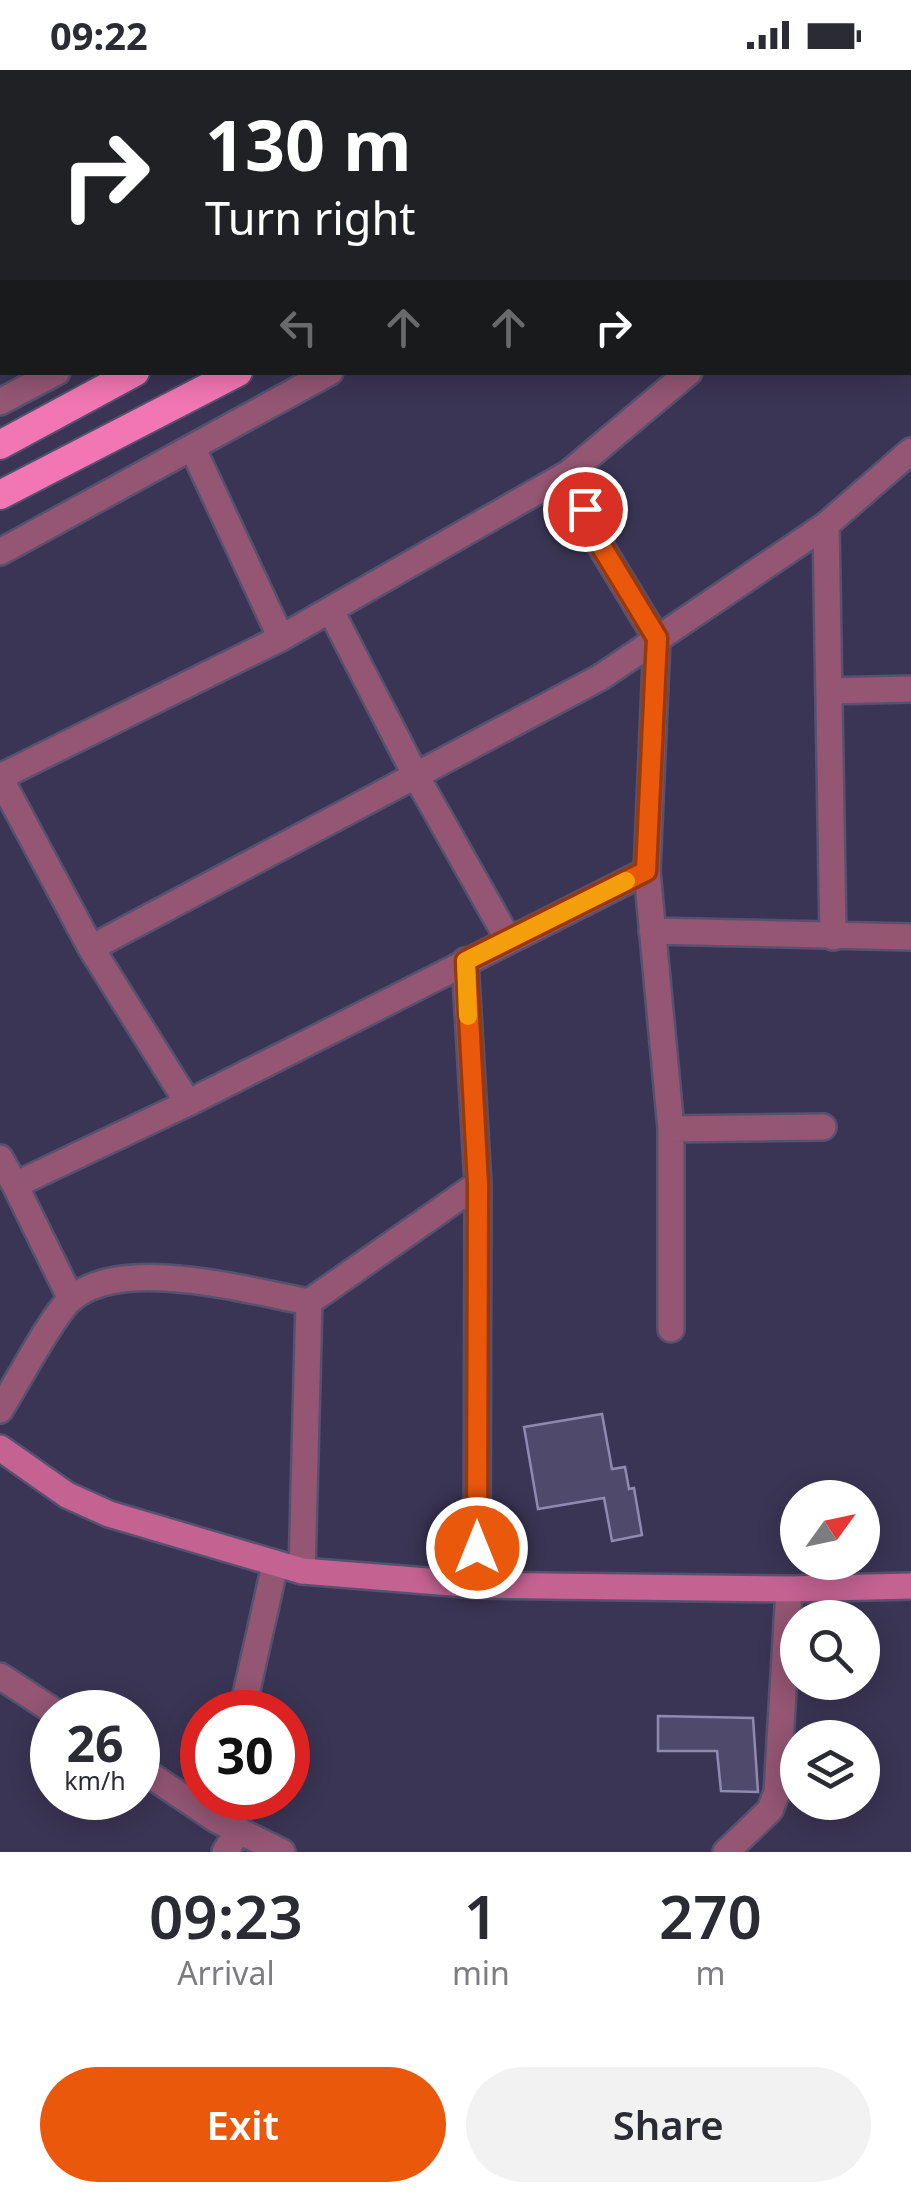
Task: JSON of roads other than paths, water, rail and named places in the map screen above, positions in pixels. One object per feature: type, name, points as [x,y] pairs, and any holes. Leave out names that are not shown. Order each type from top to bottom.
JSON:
[{"type":"highway","points":[[0,445],[129,375]]},
{"type":"highway","points":[[0,494],[232,375]]},
{"type":"main road","points":[[0,1448],[67,1495],[109,1514],[302,1571],[476,1585],[790,1589],[911,1586]]},
{"type":"street","points":[[0,402],[51,375]]},
{"type":"street","points":[[0,552],[325,375]]},
{"type":"street","points":[[188,1103],[91,948],[3,770],[281,638],[570,473],[686,375]]},
{"type":"street","points":[[192,449],[281,638]]},
{"type":"street","points":[[91,948],[601,676],[826,524],[911,450]]},
{"type":"street","points":[[570,473],[600,544],[657,638],[646,871],[671,1129],[670,1330]]},
{"type":"street","points":[[826,524],[833,937]]},
{"type":"street","points":[[332,610],[416,776],[508,939]]},
{"type":"street","points":[[830,691],[911,689]]},
{"type":"street","points":[[15,1186],[188,1103],[646,871]]},
{"type":"street","points":[[652,931],[911,938]]},
{"type":"street","points":[[466,961],[478,1184],[476,1585]]},
{"type":"street","points":[[671,1129],[823,1127]]},
{"type":"street","points":[[0,1158],[71,1299]]},
{"type":"street","points":[[0,1410],[71,1299],[132,1277],[162,1276],[309,1302],[478,1184]]},
{"type":"street","points":[[302,1571],[309,1302]]},
{"type":"street","points":[[247,1690],[275,1565]]},
{"type":"street","points":[[726,1852],[770,1810],[776,1792],[790,1589]]},
{"type":"street","points":[[0,1676],[30,1695]]},
{"type":"street","points":[[160,1782],[226,1825],[282,1852]]}]
